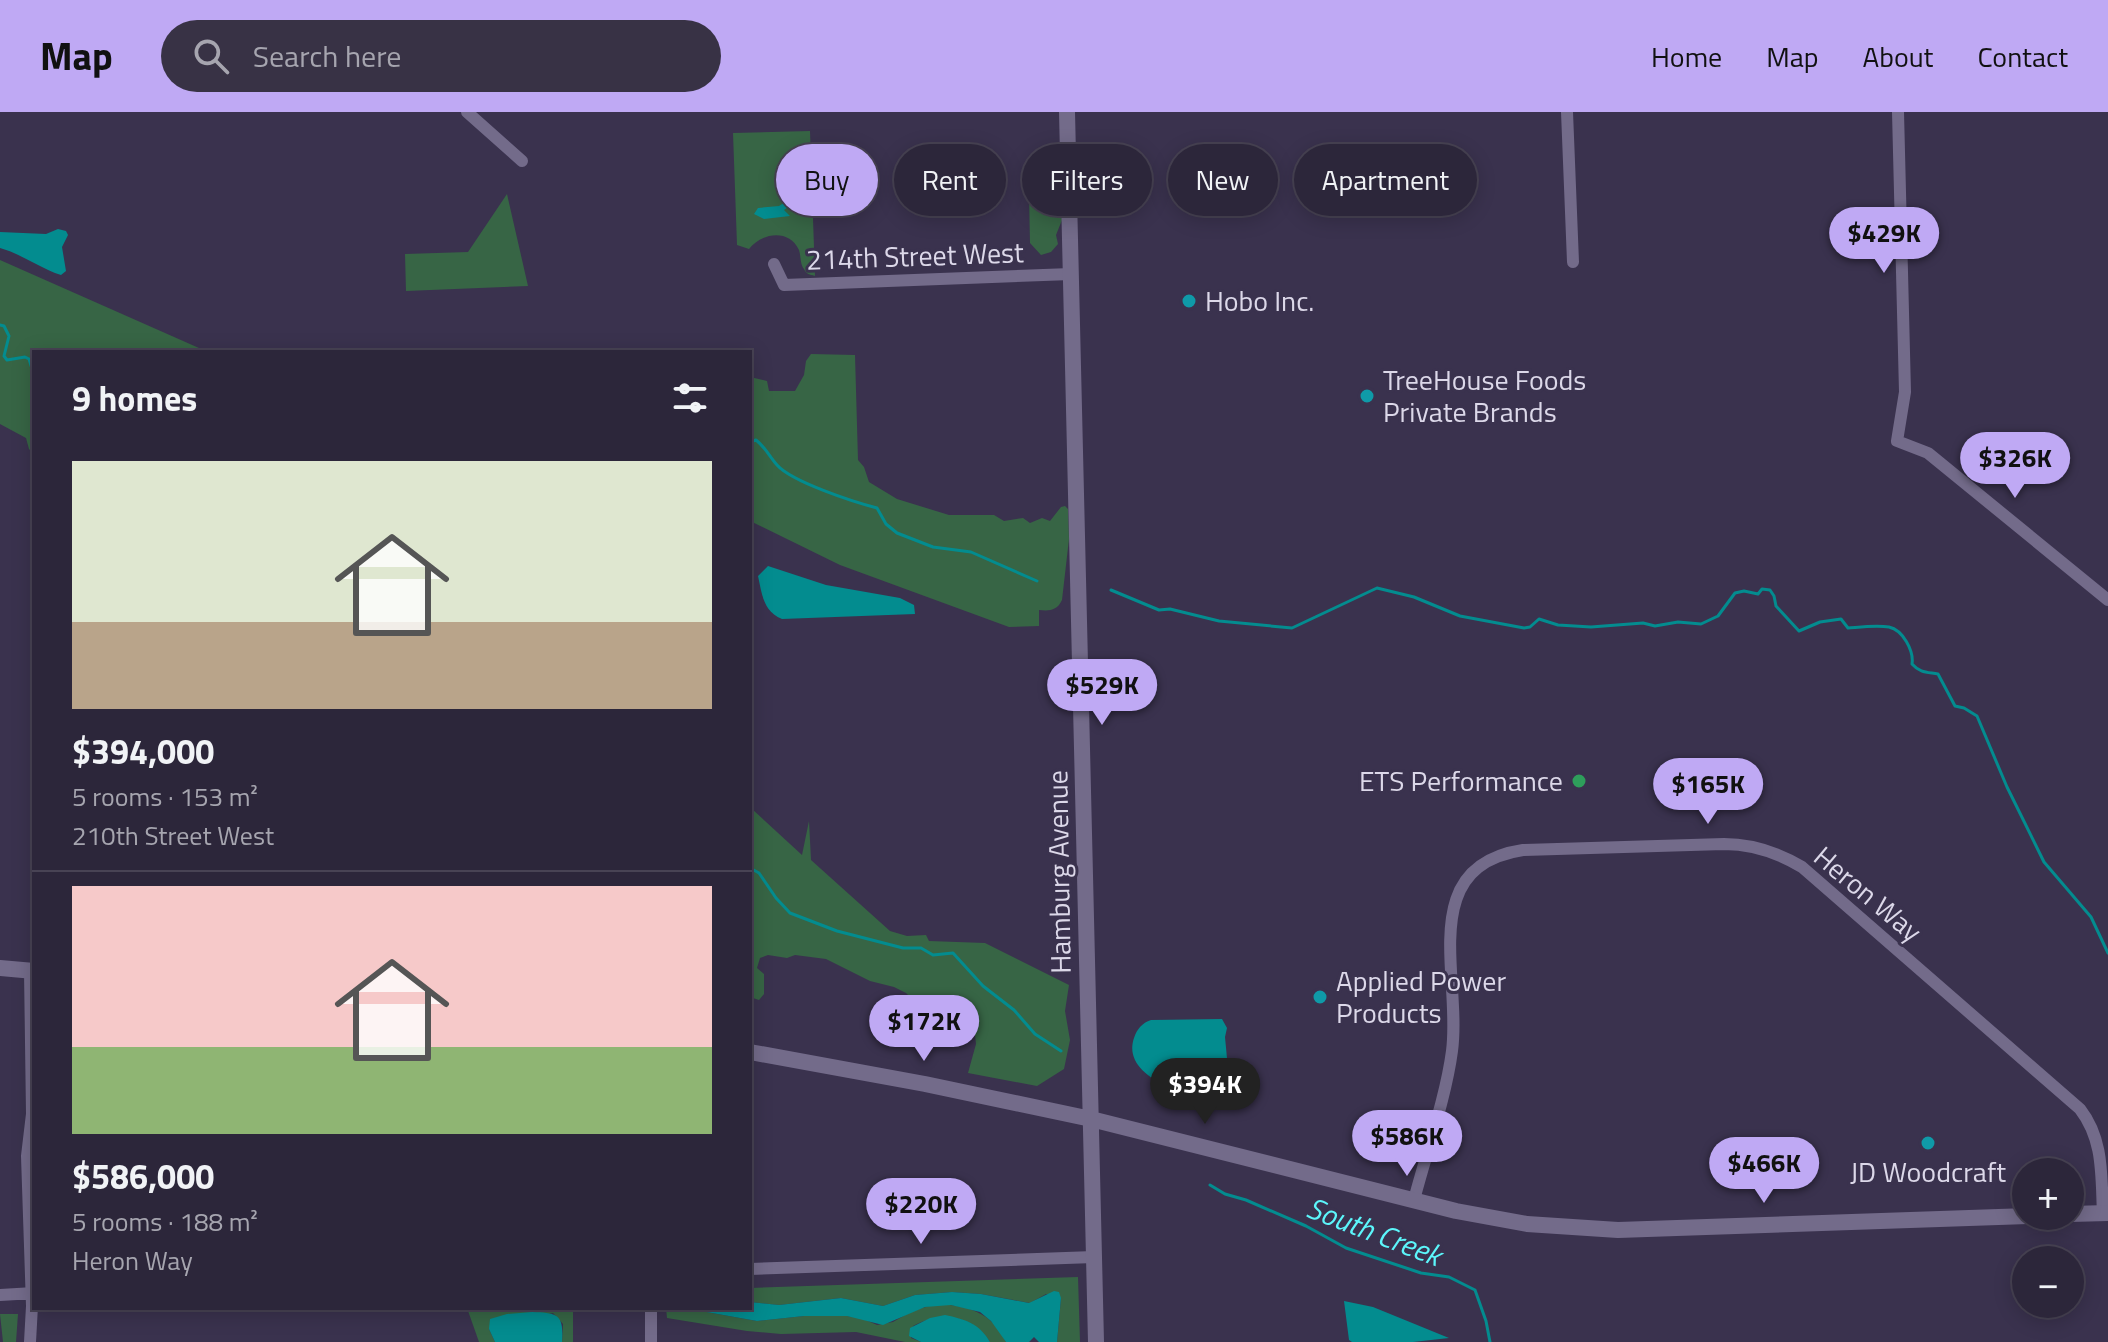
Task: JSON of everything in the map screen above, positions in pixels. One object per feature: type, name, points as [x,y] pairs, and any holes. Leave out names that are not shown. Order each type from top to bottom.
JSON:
[{"type":"street","points":[[467,112],[522,161]]},
{"type":"street","name":"Hamburg Avenue","points":[[1067,112],[1096,1342]]},
{"type":"street","points":[[1567,112],[1573,262]]},
{"type":"street","points":[[1898,112],[1905,392],[1897,441],[1928,453],[2108,600]]},
{"type":"street","name":"214th Street West","points":[[774,264],[784,285],[1071,274]]},
{"type":"street","name":"Heron Way","points":[[1414,1200],[1452,1057],[1454,1028],[1450,922],[1458,893],[1471,875],[1495,857],[1523,850],[1724,844],[1748,845],[1771,851],[1802,867],[2080,1109],[2090,1121],[2098,1142],[2106,1213]]},
{"type":"street","points":[[0,968],[32,971],[32,1114],[27,1156],[32,1270]]},
{"type":"street","points":[[752,1052],[1091,1119],[1498,1220],[1583,1229],[2012,1216]]},
{"type":"street","points":[[2084,1214],[2106,1213]]},
{"type":"street","points":[[752,1269],[1094,1257]]},
{"type":"street","points":[[0,1295],[32,1293]]},
{"type":"street","points":[[30,1342],[32,1309]]},
{"type":"street","points":[[651,1310],[651,1342]]},
{"type":"shaded area","points":[[810,131],[810,144],[776,144],[776,216],[813,216],[815,276],[805,271],[799,250],[789,238],[767,236],[749,249],[737,245],[733,133]]},
{"type":"shaded area","points":[[507,194],[528,286],[406,291],[405,254],[468,252]]},
{"type":"shaded area","points":[[776,206],[776,216],[790,216],[764,219],[754,214],[758,208]]},
{"type":"shaded area","points":[[1029,216],[1061,216],[1056,235],[1058,244],[1051,252],[1041,255],[1030,243]]},
{"type":"shaded area","points":[[58,229],[66,231],[68,235],[62,247],[66,271],[61,275],[0,248],[0,232],[46,234]]},
{"type":"shaded area","points":[[0,260],[203,350],[32,350],[32,452],[26,438],[0,424]]},
{"type":"shaded area","points":[[811,354],[855,355],[858,460],[869,482],[897,499],[949,515],[994,515],[1004,521],[1023,518],[1030,523],[1042,518],[1050,521],[1061,507],[1068,509],[1069,539],[1062,600],[1052,610],[1039,610],[1039,626],[1009,627],[840,565],[752,522],[752,377],[767,381],[769,391],[795,391],[804,375],[806,361]]},
{"type":"shaded area","points":[[768,566],[826,585],[900,598],[914,605],[915,614],[782,619],[767,607],[762,595],[758,576]]},
{"type":"shaded area","points":[[752,809],[802,855],[809,821],[811,860],[890,931],[907,936],[926,935],[929,941],[985,943],[1069,985],[1065,1011],[1070,1040],[1064,1069],[1037,1086],[968,1073],[976,1044],[975,1035],[956,1023],[929,1016],[906,993],[870,981],[826,959],[795,955],[760,958],[757,968],[764,974],[764,994],[759,1000],[752,998]]},
{"type":"shaded area","points":[[1222,1019],[1227,1028],[1225,1037],[1230,1095],[1221,1102],[1177,1091],[1148,1075],[1138,1065],[1133,1052],[1134,1038],[1148,1021]]},
{"type":"shaded area","points":[[1078,1277],[1080,1342],[1057,1342],[1061,1298],[1046,1294],[1030,1303],[952,1292],[915,1295],[883,1306],[841,1298],[779,1305],[752,1302],[752,1288]]},
{"type":"shaded area","points":[[1054,1291],[1059,1292],[1057,1342],[1039,1342],[1034,1337],[1029,1342],[1006,1342],[991,1321],[980,1312],[951,1305],[925,1307],[883,1325],[847,1316],[757,1321],[695,1310],[752,1310],[752,1302],[779,1305],[841,1298],[883,1306],[915,1295],[952,1292],[1029,1303]]},
{"type":"shaded area","points":[[1344,1301],[1373,1307],[1449,1338],[1413,1342],[1352,1342],[1349,1340]]},
{"type":"shaded area","points":[[936,1304],[968,1309],[986,1317],[1006,1342],[990,1342],[975,1326],[945,1317],[913,1326],[911,1338],[921,1342],[905,1342],[856,1332],[781,1334],[747,1331],[667,1318],[666,1310],[695,1310],[757,1321],[847,1316],[877,1325],[893,1322],[912,1311]]},
{"type":"shaded area","points":[[468,1310],[573,1310],[573,1342],[562,1342],[563,1324],[553,1313],[489,1329],[495,1342],[479,1342]]},
{"type":"shaded area","points":[[532,1312],[558,1317],[562,1326],[562,1342],[495,1342],[489,1329],[490,1319]]},
{"type":"shaded area","points":[[0,1314],[18,1314],[16,1342],[3,1342]]},
{"type":"shaded area","points":[[945,1315],[971,1323],[990,1342],[921,1342],[909,1336],[910,1328],[930,1318]]},
{"type":"waterway","name":"South Creek","points":[[0,325],[4,326],[9,336],[4,356],[7,360],[25,357],[32,369]]},
{"type":"waterway","points":[[752,441],[756,440],[777,465],[796,478],[877,508],[886,524],[897,533],[933,547],[971,552],[1037,581]]},
{"type":"waterway","points":[[1111,590],[1159,610],[1170,609],[1219,621],[1292,628],[1377,588],[1414,597],[1460,616],[1524,628],[1539,619],[1558,625],[1591,627],[1643,623],[1655,626],[1678,622],[1701,624],[1718,616],[1735,593],[1758,594],[1762,589],[1770,590],[1776,606],[1799,631],[1820,622],[1841,619],[1848,628],[1889,627],[1899,632],[1906,642],[1912,664],[1921,671],[1938,674],[1955,706],[1977,716],[2044,862],[2091,917],[2108,953]]},
{"type":"waterway","name":"South Creek","points":[[752,869],[759,873],[790,913],[837,931],[903,948],[921,948],[933,955],[953,953],[1035,1034],[1061,1051]]},
{"type":"waterway","name":"South Creek","points":[[1210,1185],[1306,1226],[1346,1248],[1421,1273],[1449,1277],[1475,1290],[1490,1342]]},
{"type":"place","name":"Hobo Inc.","points":[[1189,301]]},
{"type":"place","name":"TreeHouse Foods Private Brands","points":[[1367,396]]},
{"type":"place","name":"ETS Performance","points":[[1579,781]]},
{"type":"place","name":"Applied Power Products","points":[[1320,997]]},
{"type":"place","name":"JD Woodcraft","points":[[1928,1143]]}]
